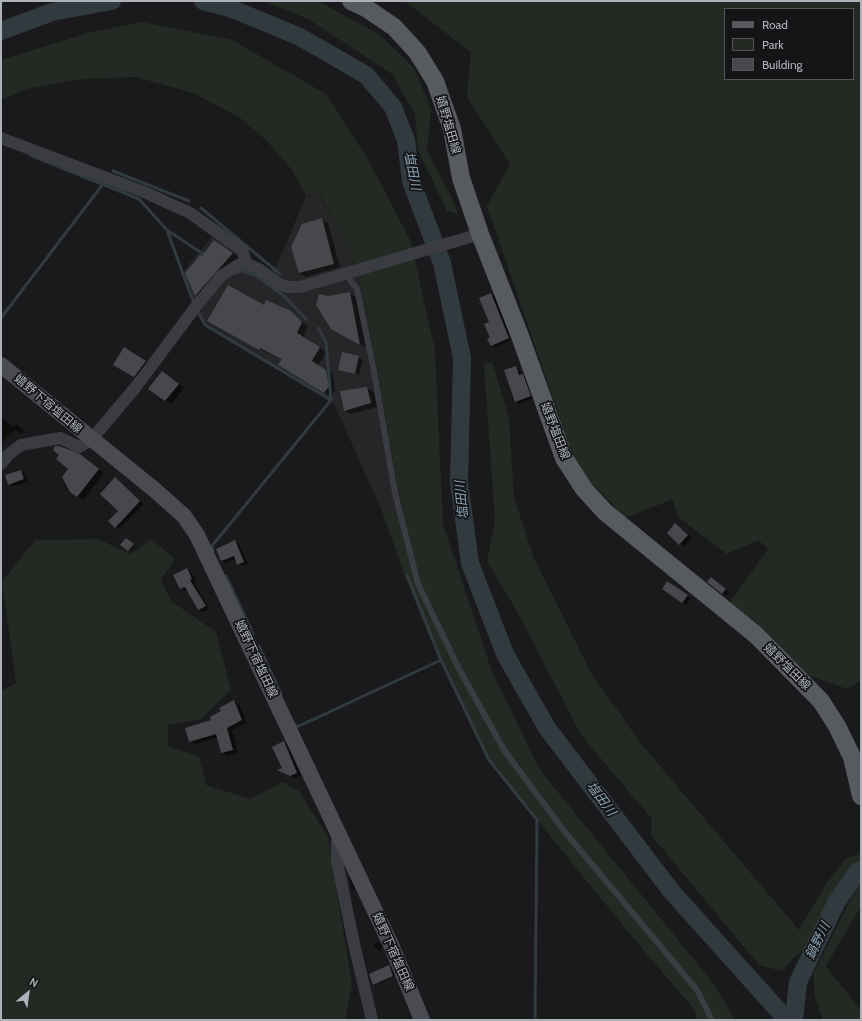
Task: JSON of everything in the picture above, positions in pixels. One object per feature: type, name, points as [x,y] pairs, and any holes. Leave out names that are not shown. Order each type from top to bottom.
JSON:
[{"type":"main road","name":"嬉野塩田線","points":[[351,1],[366,8],[394,27],[417,52],[435,81],[452,129],[473,236],[520,336],[564,458],[584,489],[605,512],[756,636],[821,701],[837,726],[852,757],[861,796]]},
{"type":"main road","name":"嬉野下宿塩田線","points":[[1,365],[91,440],[156,491],[184,516],[197,535],[401,967],[422,1020]]},
{"type":"street","points":[[1,138],[144,192],[190,213],[242,250],[247,264]]},
{"type":"street","points":[[1,464],[8,455],[21,445],[60,438],[79,447],[91,440],[134,388],[221,276],[238,265],[247,264],[259,268],[279,284],[288,287],[300,287],[473,236]]},
{"type":"street","points":[[337,832],[337,861],[354,944],[372,1020]]},
{"type":"lane","points":[[348,272],[356,290],[374,366],[395,493],[418,584],[459,670],[504,750],[565,832],[697,990],[712,1020]]},
{"type":"shaded area","points":[[318,194],[345,238],[362,287],[401,503],[392,510],[382,511],[334,404],[203,325],[181,274],[214,234],[266,277],[277,265],[306,196]]},
{"type":"green space","points":[[263,1],[318,1],[380,35],[414,68],[431,109],[427,151],[452,198],[458,214],[447,211],[418,150],[415,114],[392,74],[308,19]]},
{"type":"green space","points":[[404,1],[861,1],[861,680],[847,689],[810,676],[729,603],[768,549],[758,540],[727,554],[678,517],[673,499],[625,518],[577,468],[487,206],[510,164],[467,97],[471,52]]},
{"type":"green space","points":[[141,22],[232,40],[326,94],[369,161],[411,242],[435,351],[443,524],[492,672],[540,770],[714,984],[735,1020],[698,1020],[693,1008],[639,945],[488,760],[440,662],[405,577],[382,511],[392,510],[401,503],[362,287],[345,238],[319,194],[306,196],[292,170],[266,140],[239,117],[193,93],[136,77],[81,79],[26,89],[1,100],[1,60],[88,33]]},
{"type":"green space","points":[[492,362],[509,418],[514,497],[533,556],[592,675],[643,746],[799,930],[825,886],[846,858],[861,854],[861,865],[849,870],[805,949],[792,959],[782,971],[759,965],[651,835],[652,819],[581,735],[519,615],[487,561],[495,522],[484,364]]},
{"type":"green space","points":[[97,539],[131,554],[151,539],[175,559],[161,579],[171,601],[216,632],[231,690],[201,719],[168,725],[168,746],[199,757],[206,785],[250,799],[283,782],[299,791],[328,837],[352,985],[345,1020],[1,1020],[1,691],[16,683],[2,582],[35,540]]},
{"type":"green space","points":[[860,881],[861,906],[826,966],[861,1011],[861,1020],[823,1020],[815,996],[813,974]]},
{"type":"building","points":[[322,218],[334,264],[299,273],[291,247],[302,224]]},
{"type":"building","points":[[214,240],[233,253],[195,296],[185,273],[200,255],[202,256]]},
{"type":"building","points":[[228,285],[264,305],[266,300],[291,311],[302,322],[297,333],[320,347],[312,361],[326,370],[329,386],[324,393],[278,365],[282,359],[260,348],[259,350],[207,321]]},
{"type":"building","points":[[350,292],[360,345],[331,329],[316,305],[319,294],[328,296]]},
{"type":"building","points":[[491,293],[509,338],[491,346],[487,339],[490,338],[484,324],[489,322],[479,298]]},
{"type":"building","points":[[124,347],[146,361],[134,377],[113,365]]},
{"type":"building","points":[[342,352],[359,356],[355,374],[338,370]]},
{"type":"building","points":[[516,366],[519,375],[523,374],[531,396],[515,402],[504,370]]},
{"type":"building","points":[[162,371],[179,384],[165,401],[148,389]]},
{"type":"building","points":[[367,387],[371,403],[344,411],[340,391]]},
{"type":"building","points":[[55,446],[59,446],[80,454],[99,469],[77,497],[70,492],[62,477],[68,469],[56,459],[59,455],[53,450]]},
{"type":"building","points":[[21,470],[24,479],[8,485],[5,475]]},
{"type":"building","points":[[115,477],[140,501],[115,528],[108,521],[118,511],[100,494]]},
{"type":"building","points":[[675,523],[688,535],[679,545],[667,533]]},
{"type":"building","points":[[126,538],[134,544],[128,551],[120,545]]},
{"type":"building","points":[[235,540],[244,562],[237,565],[234,556],[221,561],[216,549]]},
{"type":"building","points":[[187,568],[192,579],[190,580],[206,606],[198,610],[185,587],[180,589],[173,575]]},
{"type":"building","points":[[711,577],[726,589],[722,594],[707,582]]},
{"type":"building","points":[[667,581],[688,595],[682,603],[662,589]]},
{"type":"building","points":[[234,700],[242,720],[227,728],[233,750],[221,753],[216,734],[189,742],[185,728],[211,720],[210,717],[221,711],[219,708]]},
{"type":"building","points":[[284,741],[297,773],[290,776],[277,770],[282,768],[272,747]]},
{"type":"building","points":[[389,965],[393,976],[373,985],[369,974]]},
{"type":"waterway","name":"塩田川","points":[[1,31],[52,12],[112,1]]},
{"type":"waterway","name":"塩田川","points":[[203,1],[230,8],[300,37],[366,75],[393,107],[406,140],[411,181],[442,263],[462,358],[459,482],[470,563],[505,654],[547,728],[672,892],[787,1020]]},
{"type":"waterway","points":[[30,155],[139,199],[167,230],[206,256]]},
{"type":"waterway","points":[[113,171],[189,201]]},
{"type":"waterway","points":[[1,318],[103,184]]},
{"type":"waterway","points":[[201,208],[280,274]]},
{"type":"waterway","points":[[167,230],[193,301]]},
{"type":"waterway","points":[[234,273],[243,271],[255,275],[283,295],[306,319]]},
{"type":"waterway","points":[[198,312],[205,325],[331,400],[212,546],[213,552]]},
{"type":"waterway","points":[[318,328],[326,342],[331,400]]},
{"type":"waterway","points":[[407,575],[441,660]]},
{"type":"waterway","points":[[226,576],[253,634]]},
{"type":"waterway","points":[[259,646],[281,694]]},
{"type":"waterway","points":[[295,724],[297,727],[441,660],[489,760],[537,820],[535,1020]]},
{"type":"waterway","name":"鍋野川","points":[[794,1020],[798,982],[836,903],[857,872],[861,870]]}]
